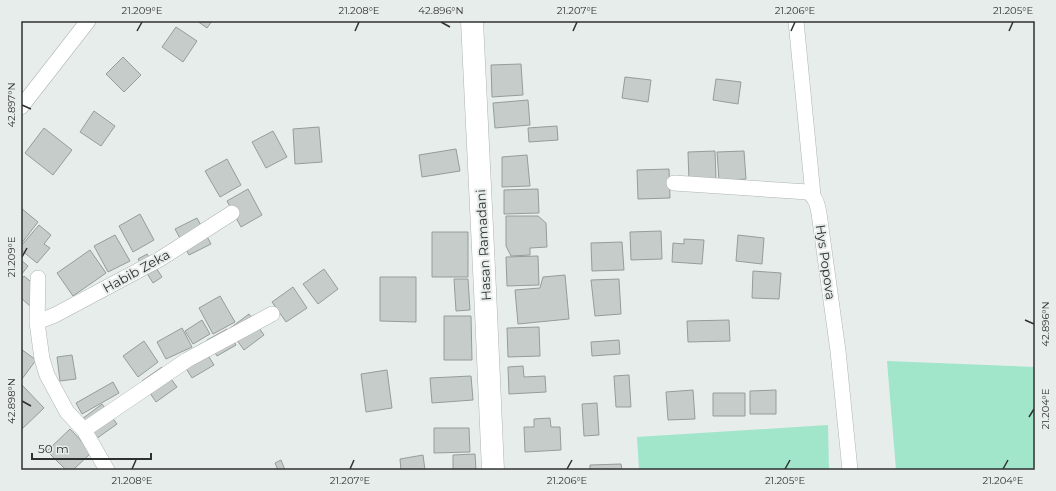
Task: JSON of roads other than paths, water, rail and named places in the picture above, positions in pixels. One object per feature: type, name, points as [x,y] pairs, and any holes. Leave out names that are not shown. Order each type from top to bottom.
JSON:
[{"type":"main road","name":"Hasan Ramadani","points":[[472,21],[493,470]]},
{"type":"street","points":[[21,107],[88,21]]},
{"type":"street","name":"Hys Popova","points":[[796,21],[813,195],[817,203],[819,213],[838,350],[850,470]]},
{"type":"street","points":[[674,183],[808,192],[813,195]]},
{"type":"street","name":"Habib Zeka","points":[[37,322],[55,315],[160,259],[232,213]]},
{"type":"street","points":[[38,278],[37,322],[42,358],[47,375],[67,412],[84,430],[107,470]]},
{"type":"street","points":[[84,430],[188,360],[272,314]]}]
